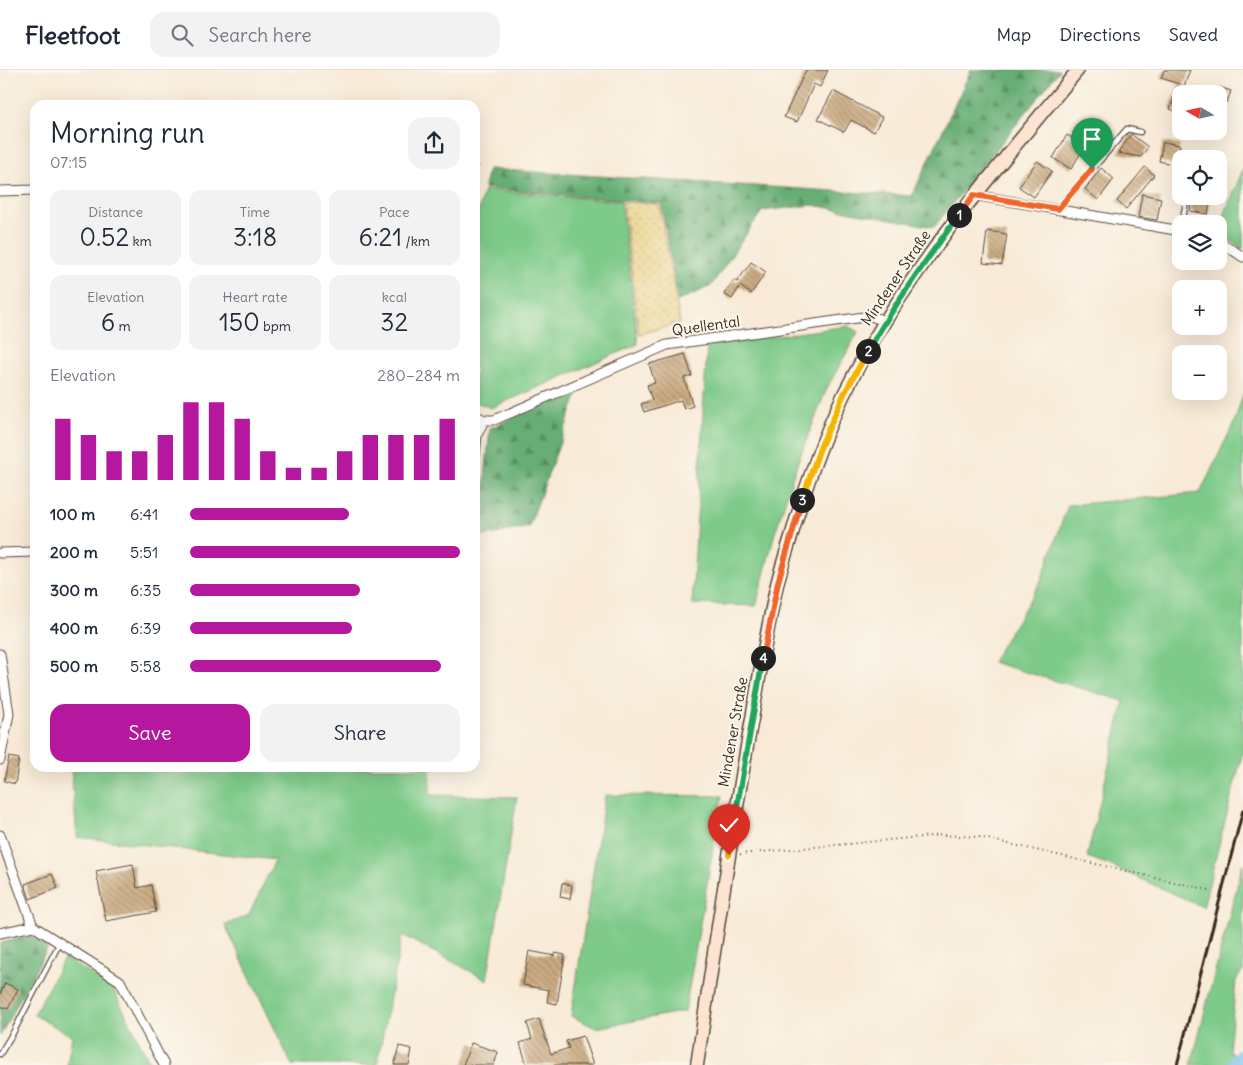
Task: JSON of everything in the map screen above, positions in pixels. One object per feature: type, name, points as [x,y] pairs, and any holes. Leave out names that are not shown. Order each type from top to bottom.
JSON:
[{"type":"main road","name":"Mindener Straße","points":[[697,1065],[729,855],[764,652],[778,582],[820,448],[844,394],[885,321],[926,260],[974,195],[1078,70]]},
{"type":"street","points":[[0,191],[30,190]]},
{"type":"street","points":[[974,195],[1172,227]]},
{"type":"street","points":[[1227,246],[1243,257]]},
{"type":"street","name":"Quellental","points":[[484,420],[494,420],[667,345],[871,316],[885,321]]},
{"type":"street","points":[[480,418],[484,420],[480,429]]},
{"type":"street","points":[[0,553],[30,552]]},
{"type":"street","points":[[0,654],[9,714],[0,760]]},
{"type":"street","points":[[0,835],[33,926],[120,981],[164,1065]]},
{"type":"street","points":[[0,933],[33,926]]},
{"type":"lane","points":[[1058,209],[1127,129],[1140,132]]},
{"type":"lane","points":[[0,1054],[59,944]]},
{"type":"path","points":[[729,855],[942,835],[979,838],[1209,890]]},
{"type":"green space","points":[[971,70],[1060,70],[934,227],[813,205],[762,211],[711,286],[678,301],[661,203],[484,188],[488,169],[912,196]]},
{"type":"green space","points":[[1243,169],[1243,249],[1227,238],[1227,215],[1224,215]]},
{"type":"green space","points":[[484,190],[621,201],[638,344],[491,408],[480,404],[480,206]]},
{"type":"green space","points":[[848,326],[858,332],[827,388],[797,464],[774,536],[756,606],[692,604],[707,346]]},
{"type":"green space","points":[[580,388],[529,527],[480,537],[480,494],[484,487],[490,428]]},
{"type":"green space","points":[[1243,394],[1243,751],[1203,907],[1087,857],[1124,701],[992,662],[1041,581],[1068,505],[1200,493],[1234,423]]},
{"type":"green space","points":[[71,772],[430,772],[430,795],[517,797],[487,980],[402,935],[377,1065],[292,1065],[225,925],[249,915],[275,860],[77,837]]},
{"type":"green space","points":[[605,795],[722,796],[685,1011],[596,1028],[571,1016]]},
{"type":"green space","points":[[1243,863],[1243,971],[1236,980],[1229,1051],[1239,1062],[1237,1065],[1191,1065]]},
{"type":"green space","points":[[31,936],[48,947],[0,1036],[0,943]]},
{"type":"green space","points":[[64,958],[112,987],[151,1065],[67,1065],[72,1036],[34,1015]]},
{"type":"sand","points":[[623,202],[659,204],[680,323],[639,334]]},
{"type":"building","points":[[806,70],[828,70],[820,87],[814,84],[797,122],[784,117]]},
{"type":"building","points":[[1164,70],[1190,70],[1184,85],[1179,85],[1161,78]]},
{"type":"building","points":[[833,91],[882,117],[874,132],[851,120],[844,132],[818,119]]},
{"type":"building","points":[[1131,134],[1148,147],[1141,157],[1118,153]]},
{"type":"building","points":[[1067,135],[1085,146],[1071,169],[1053,158]]},
{"type":"building","points":[[1163,142],[1180,145],[1179,150],[1172,150],[1172,164],[1159,161]]},
{"type":"building","points":[[1037,161],[1052,171],[1034,197],[1019,187]]},
{"type":"building","points":[[1145,167],[1154,175],[1126,209],[1117,201]]},
{"type":"building","points":[[1101,168],[1114,179],[1098,200],[1085,189]]},
{"type":"building","points":[[1142,194],[1161,198],[1157,220],[1138,217]]},
{"type":"building","points":[[1191,205],[1210,205],[1208,214],[1190,211]]},
{"type":"building","points":[[987,231],[1007,234],[1002,265],[983,263]]},
{"type":"building","points":[[751,262],[766,272],[751,294],[740,286],[732,299],[724,294],[734,280],[737,282]]},
{"type":"building","points":[[685,354],[692,376],[684,378],[693,406],[684,409],[681,400],[644,412],[641,404],[652,400],[647,385],[655,383],[649,364]]},
{"type":"building","points":[[9,757],[19,759],[15,784],[4,781]]},
{"type":"building","points":[[133,864],[137,888],[151,885],[156,912],[106,921],[96,871]]},
{"type":"building","points":[[52,874],[58,888],[30,899],[25,884]]},
{"type":"building","points":[[562,883],[572,885],[570,899],[560,897]]},
{"type":"building","points":[[529,951],[555,956],[555,953],[565,955],[557,1004],[547,1002],[549,990],[523,985]]},
{"type":"building","points":[[5,983],[18,989],[8,1009],[0,1006],[0,994]]},
{"type":"building","points":[[539,1019],[551,1054],[569,1048],[566,1041],[583,1036],[593,1065],[527,1065],[520,1043],[532,1039],[527,1023]]},
{"type":"building","points":[[471,1043],[498,1052],[494,1065],[463,1065]]},
{"type":"building","points":[[399,1046],[412,1049],[409,1065],[394,1065]]},
{"type":"waterway","points":[[1237,1065],[1243,1058]]},
{"type":"railway","points":[[1177,1065],[1243,810]]},
{"type":"route","points":[[729,855],[778,582],[820,448],[844,394],[885,321],[926,260],[974,195],[1058,209],[1092,169]]}]
